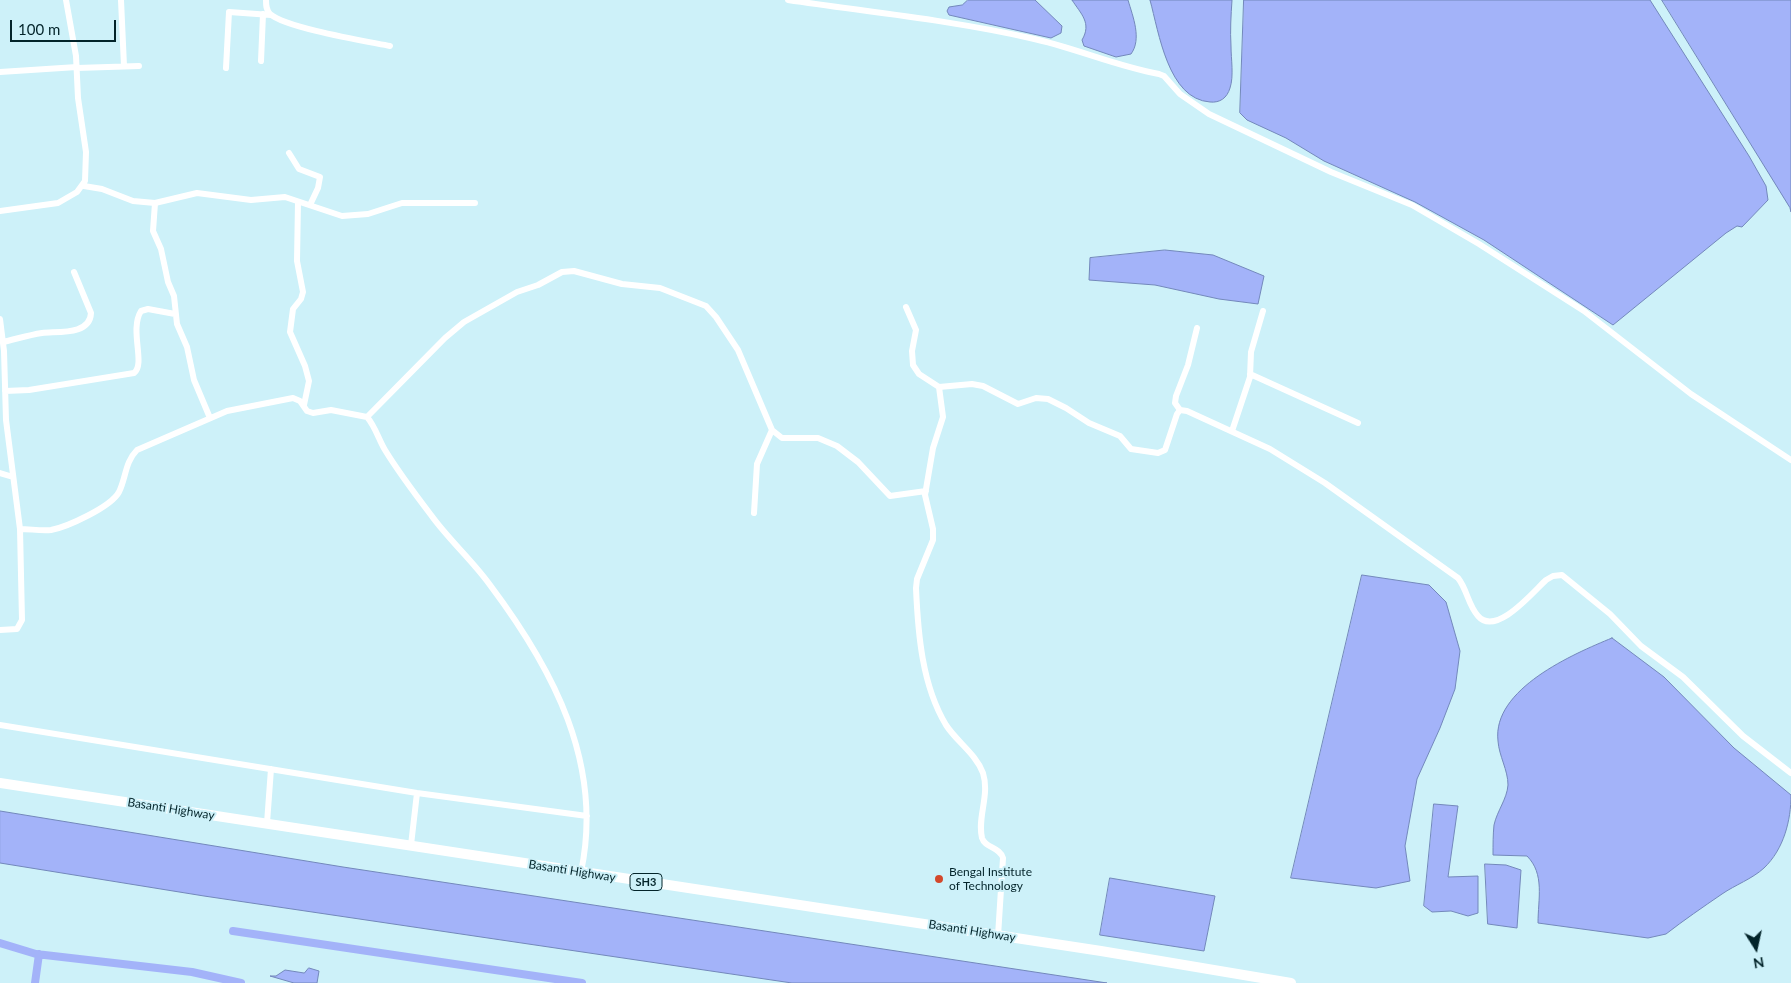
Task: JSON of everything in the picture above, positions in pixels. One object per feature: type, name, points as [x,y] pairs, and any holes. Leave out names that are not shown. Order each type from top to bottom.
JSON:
[{"type":"main road","name":"Basanti Highway","points":[[0,783],[411,845],[1291,983]]},
{"type":"street","points":[[66,0],[80,67],[81,116],[86,152],[84,186]]},
{"type":"street","points":[[121,0],[124,66]]},
{"type":"street","points":[[266,0],[266,7],[271,15]]},
{"type":"street","points":[[788,0],[911,16],[983,28],[1030,38],[1118,65],[1164,76],[1180,94],[1209,114],[1331,172],[1407,202],[1479,244],[1584,310],[1637,354],[1661,369],[1691,394],[1791,460]]},
{"type":"street","points":[[226,68],[227,15],[232,12],[271,15],[297,26],[390,46]]},
{"type":"street","points":[[261,61],[264,14]]},
{"type":"street","points":[[0,72],[80,67],[139,66]]},
{"type":"street","points":[[288,153],[299,169],[320,177],[318,188],[310,206]]},
{"type":"street","points":[[0,211],[58,203],[84,186],[102,189],[133,200],[155,203],[197,193],[251,200],[285,197],[336,215],[348,216],[368,214],[402,203],[475,203]]},
{"type":"street","points":[[298,202],[297,261],[303,292],[301,299],[293,309],[290,332],[305,366],[309,381],[304,405]]},
{"type":"street","points":[[155,203],[153,231],[162,250],[168,282],[174,296],[178,328],[187,346],[194,380],[210,418]]},
{"type":"street","points":[[367,417],[445,338],[464,322],[517,292],[538,286],[562,272],[574,271],[622,284],[660,288],[700,303],[710,310],[738,350],[772,430],[782,438],[818,438],[837,446],[858,462],[890,496],[926,492]]},
{"type":"street","points":[[3,342],[44,333],[67,333],[86,323],[91,313],[74,272]]},
{"type":"street","points":[[906,307],[916,330],[912,351],[913,365],[918,374],[939,387],[972,384],[983,386],[1018,404],[1036,398],[1048,399],[1089,423],[1120,436],[1131,449],[1144,453],[1158,453],[1165,450],[1180,410]]},
{"type":"street","points":[[5,391],[29,390],[134,373],[139,365],[135,329],[141,311],[148,308],[175,314]]},
{"type":"street","points":[[1232,430],[1250,374],[1252,352],[1263,311]]},
{"type":"street","points":[[0,319],[3,342],[6,420],[20,529],[21,624],[17,629],[0,630]]},
{"type":"street","points":[[1198,328],[1188,365],[1176,396],[1175,403],[1180,410],[1187,411],[1232,430],[1270,449],[1335,489],[1450,572],[1461,582],[1477,615],[1485,621],[1491,622],[1505,617],[1546,580],[1553,576],[1562,575],[1610,614],[1641,646],[1683,677],[1742,736],[1791,773]]},
{"type":"street","points":[[1250,374],[1358,423]]},
{"type":"street","points":[[939,387],[943,417],[933,448],[926,492],[933,529],[933,540],[917,579],[916,588],[924,663],[928,681],[944,720],[978,763],[984,779],[986,790],[982,836],[984,843],[999,851],[1003,858],[998,936]]},
{"type":"street","points":[[20,529],[44,530],[60,528],[105,506],[118,495],[131,456],[138,450],[210,418],[241,407],[293,398],[304,405],[307,411],[313,413],[331,410],[367,417],[387,453],[415,494],[454,545],[490,584],[541,658],[552,678],[572,728],[584,786],[587,816],[581,872]]},
{"type":"street","points":[[754,513],[757,464],[772,430]]},
{"type":"street","points":[[0,473],[14,477]]},
{"type":"street","points":[[0,725],[417,793],[587,816]]},
{"type":"street","points":[[267,823],[271,769]]},
{"type":"street","points":[[411,845],[417,793]]},
{"type":"water","points":[[968,0],[1035,0],[1062,26],[1061,33],[1051,38],[949,15],[947,11],[949,7],[962,5]]},
{"type":"water","points":[[1072,0],[1128,0],[1136,35],[1136,42],[1131,54],[1116,57],[1084,46],[1082,40],[1086,24],[1082,14]]},
{"type":"water","points":[[1150,0],[1232,0],[1232,78],[1229,92],[1223,99],[1217,102],[1210,102],[1196,98],[1184,89],[1175,77],[1162,46]]},
{"type":"water","points":[[1244,0],[1650,0],[1749,156],[1766,186],[1768,200],[1742,227],[1737,226],[1726,233],[1613,325],[1484,240],[1415,202],[1324,161],[1286,138],[1247,120],[1240,113]]},
{"type":"water","points":[[1662,0],[1791,0],[1791,212],[1790,208]]},
{"type":"water","points":[[1165,250],[1213,255],[1264,276],[1258,304],[1219,299],[1155,285],[1089,280],[1090,258]]},
{"type":"water","points":[[1362,575],[1429,585],[1446,602],[1460,651],[1455,689],[1417,779],[1405,846],[1410,881],[1376,888],[1291,878]]},
{"type":"water","points":[[1612,638],[1664,677],[1734,748],[1791,795],[1790,814],[1785,834],[1777,852],[1764,868],[1722,894],[1666,934],[1648,938],[1538,923],[1539,887],[1533,863],[1527,856],[1493,855],[1494,825],[1508,785],[1498,741],[1500,722],[1508,705],[1521,690],[1538,676],[1557,664]]},
{"type":"water","points":[[1434,804],[1458,806],[1448,877],[1478,876],[1478,913],[1468,916],[1451,911],[1432,912],[1424,906]]},
{"type":"water","points":[[0,811],[343,867],[1107,983],[792,983],[204,896],[0,863]]},
{"type":"water","points":[[1485,864],[1506,865],[1521,870],[1517,928],[1488,924]]},
{"type":"water","points":[[1110,878],[1215,896],[1204,951],[1100,935]]},
{"type":"water","points":[[309,968],[319,971],[317,983],[294,983],[270,976],[276,976],[285,970],[304,973]]},
{"type":"waterway","points":[[233,931],[582,983]]},
{"type":"waterway","points":[[0,943],[36,954],[192,972],[241,983]]},
{"type":"waterway","points":[[35,983],[39,954]]},
{"type":"place","name":"Bengal Institute of Technology","points":[[939,879]]}]
